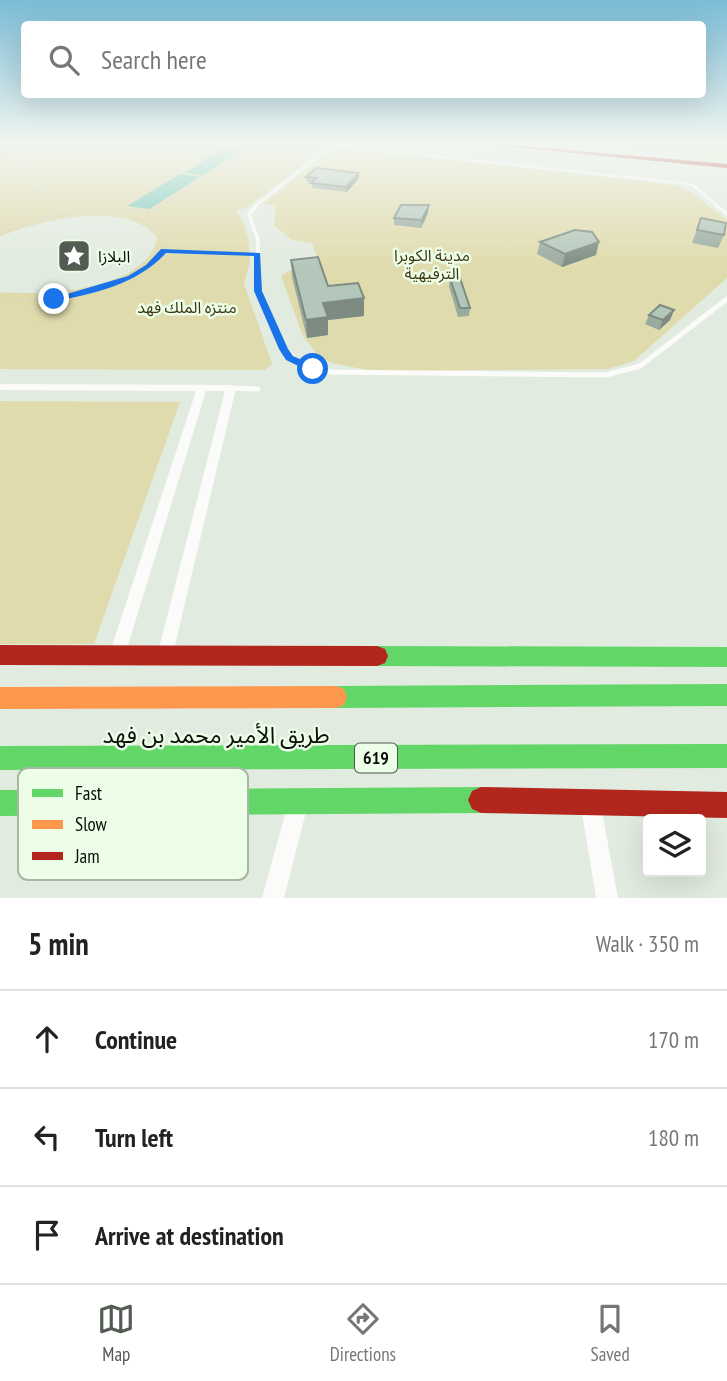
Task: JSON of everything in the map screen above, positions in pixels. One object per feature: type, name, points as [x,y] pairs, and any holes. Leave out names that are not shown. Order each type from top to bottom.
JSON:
[{"type":"main road","points":[[0,655],[727,657]]},
{"type":"main road","name":"طريق الأمير محمد بن فهد","points":[[0,698],[727,695]]},
{"type":"main road","name":"طريق الأمير محمد بن فهد","points":[[0,758],[727,756]]},
{"type":"main road","points":[[643,757],[727,762]]},
{"type":"main road","points":[[248,801],[590,801],[727,805]]},
{"type":"main road","points":[[0,803],[18,803]]},
{"type":"street","points":[[0,387],[231,388],[165,656]]},
{"type":"street","points":[[117,655],[202,388]]},
{"type":"street","points":[[274,898],[299,800]]},
{"type":"street","points":[[590,801],[607,898]]},
{"type":"lane","points":[[283,185],[251,211],[250,217],[258,240],[258,291],[283,349],[301,364],[331,372],[606,375],[625,372],[640,366],[727,299]]},
{"type":"lane","points":[[692,185],[727,214]]},
{"type":"lane","points":[[231,388],[258,389]]},
{"type":"path","points":[[0,204],[34,192],[44,185]]},
{"type":"path","points":[[0,299],[54,299],[108,287],[149,267],[164,251],[167,237],[162,229],[142,218],[77,214],[38,217],[21,211],[48,188],[47,185]]},
{"type":"path","points":[[155,185],[116,207],[150,212],[193,185]]},
{"type":"path","points":[[126,215],[134,210]]},
{"type":"path","points":[[0,234],[36,221],[77,214]]},
{"type":"path","points":[[0,224],[10,230]]},
{"type":"path","points":[[164,251],[258,254]]},
{"type":"green space","name":"منتزه الملك فهد","points":[[0,185],[275,185],[246,208],[236,211],[248,236],[250,262],[244,283],[272,364],[265,370],[0,369],[0,292],[65,291],[114,279],[134,269],[149,256],[157,238],[143,226],[126,219],[105,216],[82,216],[36,224],[0,237]]},
{"type":"green space","name":"مدينة الكوبرا الترفيهية","points":[[287,185],[675,185],[688,190],[727,220],[727,278],[634,361],[608,369],[373,371],[331,363],[316,353],[303,336],[281,276],[289,271],[319,263],[312,243],[292,240],[274,225],[276,206],[263,204]]},
{"type":"green space","points":[[0,401],[180,402],[94,644],[0,644]]},
{"type":"water","points":[[162,185],[187,185],[149,209],[127,206]]},
{"type":"building","points":[[401,205],[429,205],[422,220],[394,218]]},
{"type":"building","points":[[701,218],[726,223],[724,235],[697,230]]},
{"type":"building","points":[[575,230],[592,232],[599,242],[565,254],[540,242]]},
{"type":"building","points":[[318,257],[328,286],[358,283],[364,298],[323,303],[328,317],[306,320],[291,260]]},
{"type":"building","points":[[459,275],[470,308],[460,308],[450,278]]},
{"type":"building","points":[[660,305],[674,310],[663,320],[649,315]]},
{"type":"traffic: fast","points":[[377,656],[727,657]]},
{"type":"traffic: fast","points":[[336,697],[727,695]]},
{"type":"traffic: fast","points":[[0,758],[727,756]]},
{"type":"traffic: fast","points":[[248,801],[481,800]]},
{"type":"traffic: fast","points":[[0,803],[18,803]]},
{"type":"traffic: slow","points":[[0,698],[336,697]]},
{"type":"traffic: jam","points":[[0,655],[377,656]]},
{"type":"traffic: jam","points":[[481,800],[727,805]]},
{"type":"place","name":"البلازا","points":[[74,256]]},
{"type":"route","points":[[54,299],[108,287],[131,277],[149,267],[164,251],[258,254],[258,291],[283,349],[290,358],[313,369]]}]
